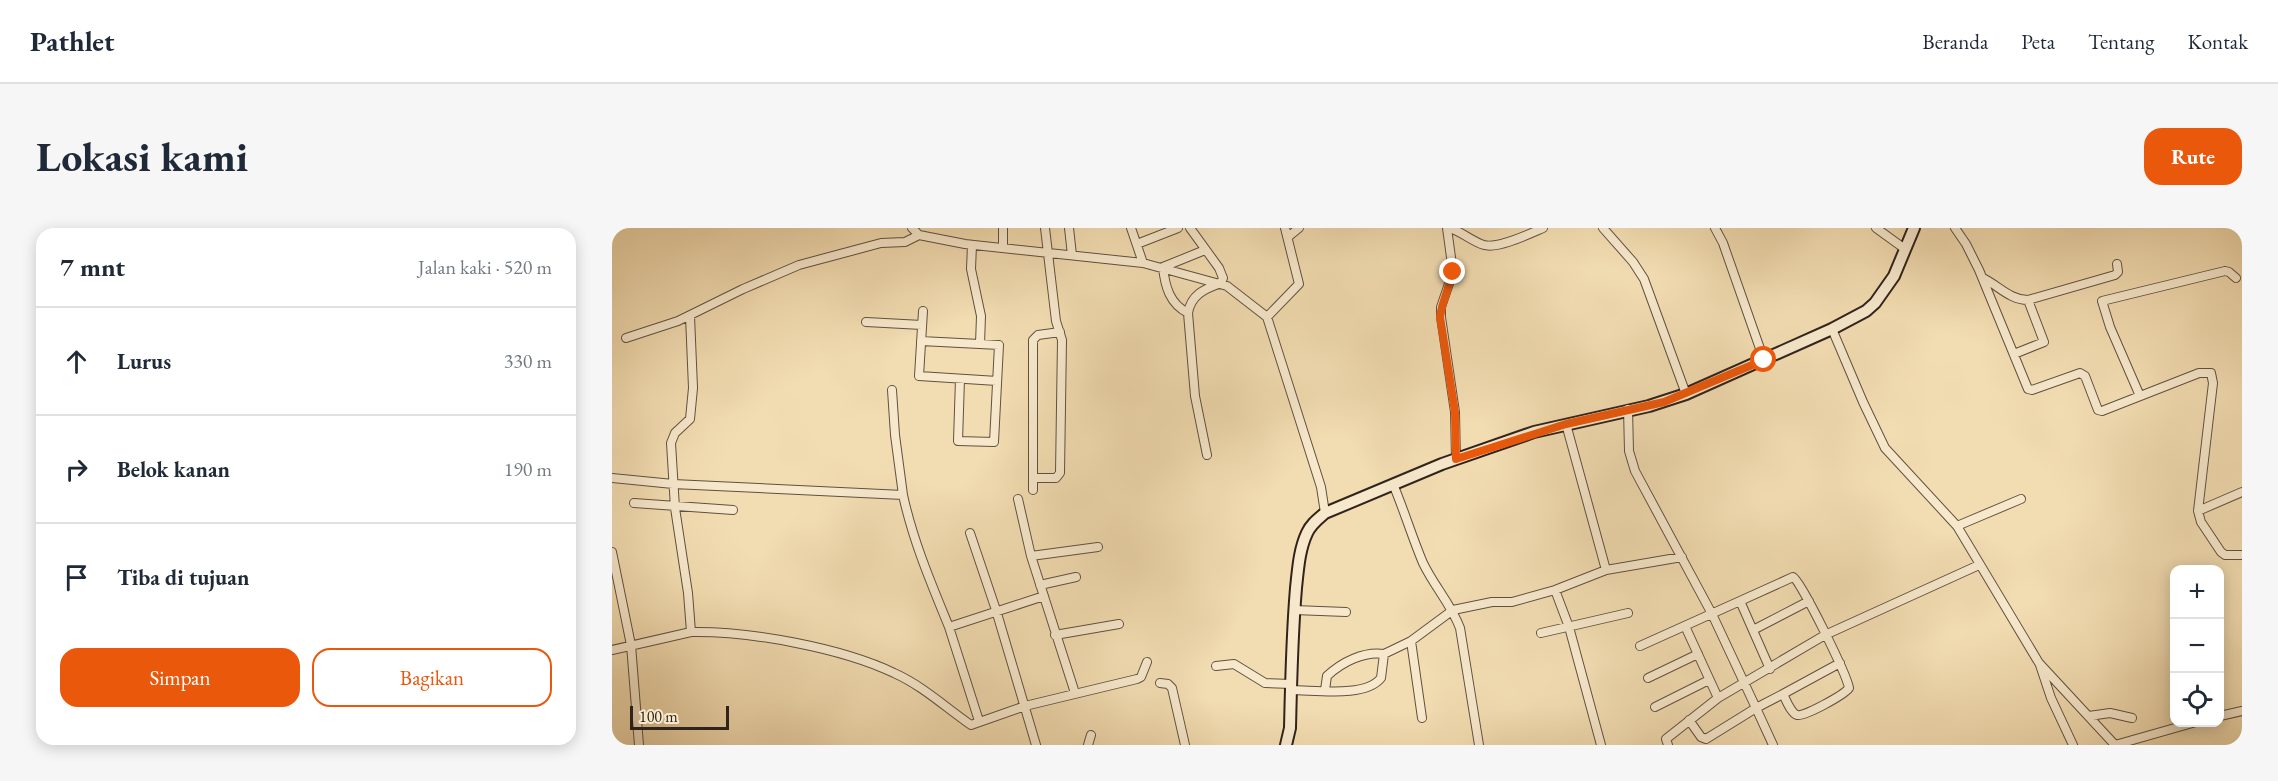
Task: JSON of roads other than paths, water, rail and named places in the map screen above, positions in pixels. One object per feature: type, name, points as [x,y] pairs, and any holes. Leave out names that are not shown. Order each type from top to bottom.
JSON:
[{"type":"street","points":[[912,228],[919,235],[972,245],[1143,263],[1227,286],[1267,317],[1320,487],[1325,513]]},
{"type":"street","points":[[1003,228],[1003,248]]},
{"type":"street","points":[[1033,478],[1052,478],[1059,475],[1062,340],[1056,321],[1045,228]]},
{"type":"street","points":[[1069,228],[1072,255]]},
{"type":"street","points":[[1131,228],[1143,263]]},
{"type":"street","points":[[1137,244],[1178,228]]},
{"type":"street","points":[[1190,228],[1222,273],[1221,284]]},
{"type":"street","points":[[1267,317],[1299,284],[1286,228]]},
{"type":"street","points":[[1288,237],[1299,228]]},
{"type":"street","points":[[1456,459],[1455,412],[1440,317],[1453,272],[1448,228],[1465,233],[1473,240],[1487,246],[1510,241],[1543,228]]},
{"type":"street","points":[[1603,228],[1633,262],[1644,279],[1686,394]]},
{"type":"street","points":[[1715,228],[1723,243],[1764,360]]},
{"type":"street","points":[[1876,228],[1905,249]]},
{"type":"street","points":[[1286,745],[1290,728],[1294,610],[1299,566],[1310,526],[1325,513],[1456,459],[1566,424],[1664,402],[1832,329],[1866,311],[1875,303],[1894,276],[1914,228]]},
{"type":"street","points":[[1955,228],[1983,278],[2025,386],[2030,390],[2080,373],[2085,376],[2099,411],[2199,373],[2211,373],[2213,382],[2198,511],[2201,522],[2221,552],[2225,555],[2242,555]]},
{"type":"street","points":[[626,338],[690,316],[743,288],[799,265],[881,243],[905,242],[919,235]]},
{"type":"street","points":[[972,245],[971,269],[981,316],[980,344]]},
{"type":"street","points":[[1163,267],[1205,250]]},
{"type":"street","points":[[1983,278],[2010,296],[2028,300],[2115,275],[2118,272],[2117,264]]},
{"type":"street","points":[[1163,267],[1169,294],[1175,304],[1188,313]]},
{"type":"street","points":[[2140,396],[2110,327],[2102,301],[2224,272],[2229,272],[2236,278]]},
{"type":"street","points":[[1208,455],[1195,396],[1188,313],[1194,297],[1203,290],[1221,284]]},
{"type":"street","points":[[2014,354],[2044,342],[2028,300]]},
{"type":"street","points":[[923,310],[918,376],[997,381]]},
{"type":"street","points":[[690,316],[692,403],[690,419],[675,433],[671,443],[675,508],[692,632]]},
{"type":"street","points":[[866,322],[922,325]]},
{"type":"street","points":[[1832,329],[1885,448],[1957,526],[2039,663],[2115,745],[2181,727]]},
{"type":"street","points":[[1033,490],[1033,340],[1038,335],[1060,332]]},
{"type":"street","points":[[921,340],[999,345],[994,442],[958,441],[960,379]]},
{"type":"street","points":[[892,390],[895,435],[903,495],[910,526],[949,627],[979,721]]},
{"type":"street","points":[[1628,409],[1629,451],[1635,471],[1712,614],[1773,745]]},
{"type":"street","points":[[1566,424],[1606,570]]},
{"type":"street","points":[[612,478],[673,484],[903,495]]},
{"type":"street","points":[[1393,484],[1423,563],[1440,593],[1453,610],[1462,641],[1479,745]]},
{"type":"street","points":[[2198,511],[2242,492]]},
{"type":"street","points":[[1018,499],[1031,556],[1075,693]]},
{"type":"street","points":[[1957,526],[2021,499]]},
{"type":"street","points":[[634,503],[675,508],[733,510]]},
{"type":"street","points":[[970,533],[996,610],[1036,745]]},
{"type":"street","points":[[1031,556],[1098,547]]},
{"type":"street","points":[[612,552],[631,645],[639,745]]},
{"type":"street","points":[[1325,690],[1327,676],[1347,662],[1371,653],[1384,654],[1411,641],[1453,610],[1492,602],[1512,602],[1555,590],[1606,570],[1682,557]]},
{"type":"street","points":[[1665,743],[1689,720],[1718,698],[1826,635],[1979,565]]},
{"type":"street","points":[[1640,646],[1793,577],[1797,579],[1809,601],[1849,685],[1846,692],[1799,715],[1794,713],[1783,694]]},
{"type":"street","points":[[1040,585],[1076,578]]},
{"type":"street","points":[[1555,590],[1569,627],[1601,745]]},
{"type":"street","points":[[949,627],[1044,596]]},
{"type":"street","points":[[1740,601],[1770,669]]},
{"type":"street","points":[[1753,630],[1809,601]]},
{"type":"street","points":[[1294,610],[1346,612]]},
{"type":"street","points":[[1541,633],[1628,613]]},
{"type":"street","points":[[1055,635],[1119,624]]},
{"type":"street","points":[[1685,626],[1718,698]]},
{"type":"street","points":[[612,650],[692,632],[716,632],[758,637],[865,660],[929,692],[971,725],[1025,705],[1137,680],[1147,662]]},
{"type":"street","points":[[1411,641],[1422,718]]},
{"type":"street","points":[[1216,666],[1239,665],[1265,683],[1338,691],[1361,690],[1376,683],[1383,673],[1384,654]]},
{"type":"street","points":[[1648,678],[1698,654]]},
{"type":"street","points":[[1689,720],[1701,737],[1706,739],[1756,708],[1840,663]]},
{"type":"street","points":[[2039,663],[2051,698],[2073,745]]},
{"type":"street","points":[[1655,707],[1709,680]]},
{"type":"street","points":[[1160,684],[1168,684],[1172,688],[1185,745]]},
{"type":"street","points":[[2224,715],[2242,711]]},
{"type":"street","points":[[2089,716],[2110,713],[2132,718]]},
{"type":"street","points":[[1088,745],[1091,735]]}]
